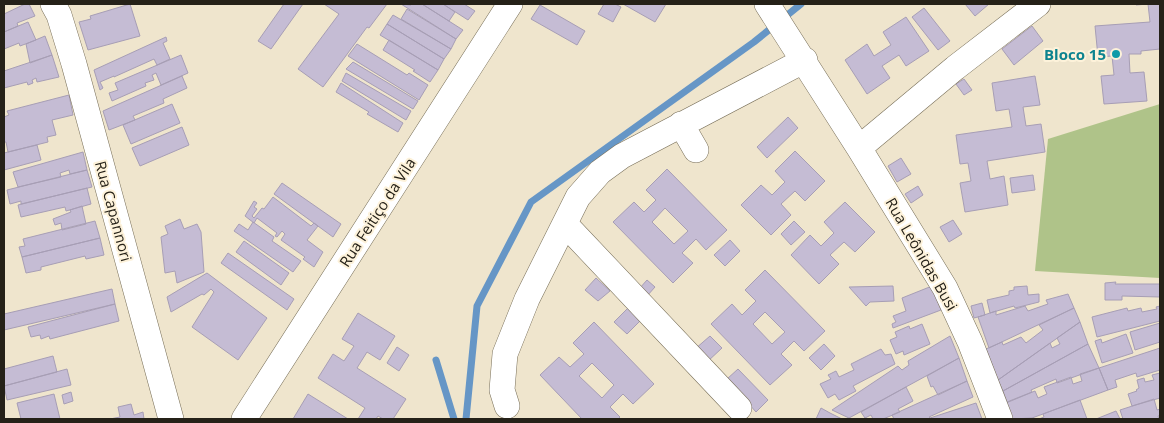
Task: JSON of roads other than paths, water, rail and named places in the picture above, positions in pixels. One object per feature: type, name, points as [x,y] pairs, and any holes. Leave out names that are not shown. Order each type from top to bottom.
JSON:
[{"type":"street","name":"Rua Capannori","points":[[53,4],[59,15],[77,73],[171,419]]},
{"type":"street","name":"Rua Feitiço da Vila","points":[[244,419],[510,4]]},
{"type":"street","name":"Rua Leônidas Busi","points":[[767,4],[805,60],[945,288],[970,342],[1000,419]]},
{"type":"street","points":[[859,148],[955,68],[1038,4]]},
{"type":"street","points":[[507,406],[502,390],[505,354],[527,299],[578,197],[600,172],[622,156],[805,60]]},
{"type":"street","points":[[682,124],[696,150]]},
{"type":"street","points":[[565,224],[739,408]]},
{"type":"waterway","points":[[466,419],[477,306],[531,202],[754,42],[801,4]]},
{"type":"waterway","points":[[436,360],[454,419]]},
{"type":"place","name":"Bloco 15","points":[[1116,54]]}]
